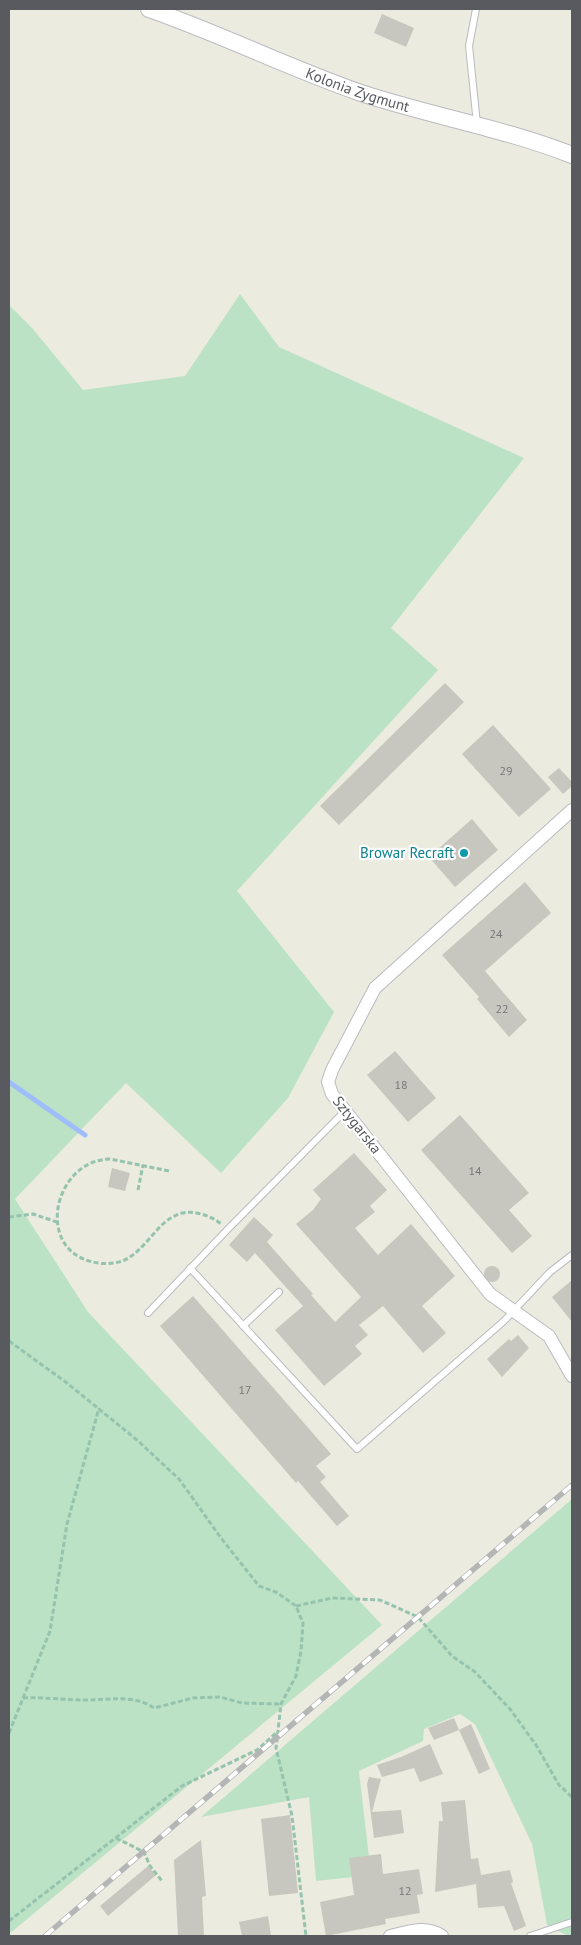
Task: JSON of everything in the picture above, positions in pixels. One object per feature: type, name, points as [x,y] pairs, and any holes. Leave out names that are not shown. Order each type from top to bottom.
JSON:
[{"type":"street","name":"Kolonia Zygmunt","points":[[149,9],[195,25],[300,71],[326,80],[415,110],[477,124],[538,142],[572,155]]},
{"type":"street","name":"Sztygarska","points":[[572,810],[375,988],[332,1070],[328,1082],[332,1094],[490,1294],[549,1336],[572,1376]]},
{"type":"street","points":[[390,1936],[424,1929],[434,1931],[442,1936]]},
{"type":"lane","points":[[476,9],[468,46],[477,124]]},
{"type":"lane","points":[[148,1313],[345,1110]]},
{"type":"lane","points":[[190,1268],[356,1450],[504,1321],[550,1272],[572,1255]]},
{"type":"lane","points":[[243,1326],[279,1292]]},
{"type":"lane","points":[[530,1936],[572,1922]]},
{"type":"path","points":[[169,1171],[114,1159],[103,1159],[88,1164],[76,1172],[61,1195],[57,1222],[60,1235],[68,1248],[91,1262],[106,1264],[119,1262],[130,1257],[146,1243],[161,1224],[181,1213],[194,1212],[206,1215],[218,1220],[228,1229]]},
{"type":"path","points":[[138,1190],[143,1166]]},
{"type":"path","points":[[9,1217],[33,1214],[57,1222]]},
{"type":"path","points":[[9,1341],[99,1408],[137,1440],[179,1479],[221,1538],[259,1586],[276,1592],[296,1606],[303,1623],[301,1652],[296,1676],[281,1704],[276,1733],[276,1748],[292,1816],[306,1936]]},
{"type":"path","points":[[9,1733],[50,1631],[67,1524],[99,1408]]},
{"type":"path","points":[[296,1606],[332,1598],[380,1600],[418,1617],[452,1656],[475,1672],[510,1709],[536,1745],[559,1785],[572,1797]]},
{"type":"path","points":[[23,1698],[86,1700],[126,1698],[145,1702],[154,1708],[193,1698],[220,1697],[242,1703],[281,1704]]},
{"type":"path","points":[[9,1922],[182,1786],[257,1750],[276,1733]]},
{"type":"path","points":[[116,1838],[144,1852],[150,1866],[162,1881]]},
{"type":"green space","points":[[240,294],[279,347],[524,458],[391,628],[438,670],[237,891],[334,1012],[288,1098],[221,1173],[126,1083],[15,1199],[88,1312],[382,1625],[9,1934],[9,305],[32,328],[83,390],[185,376]]},
{"type":"green space","points":[[572,1499],[572,1936],[568,1936],[547,1925],[532,1844],[475,1724],[460,1714],[424,1729],[423,1741],[359,1771],[371,1875],[316,1881],[309,1797],[201,1817]]},
{"type":"building","points":[[382,14],[414,28],[406,47],[374,33]]},
{"type":"building","points":[[445,683],[464,702],[339,825],[320,806]]},
{"type":"building","points":[[493,725],[551,789],[519,817],[462,754]]},
{"type":"building","points":[[559,768],[572,782],[572,786],[563,794],[548,777]]},
{"type":"building","name":"Browar Recraft","points":[[472,819],[498,850],[455,887],[429,857]]},
{"type":"building","points":[[525,882],[551,913],[485,971],[527,1020],[509,1037],[477,999],[479,997],[442,955]]},
{"type":"building","points":[[395,1051],[436,1098],[408,1122],[367,1075]]},
{"type":"building","points":[[460,1115],[529,1193],[509,1210],[532,1236],[512,1253],[421,1150]]},
{"type":"building","points":[[354,1153],[387,1190],[370,1206],[375,1212],[355,1228],[378,1255],[411,1224],[455,1276],[422,1306],[446,1333],[423,1353],[383,1306],[359,1325],[368,1335],[355,1346],[362,1354],[324,1386],[275,1330],[303,1306],[255,1253],[247,1262],[229,1245],[254,1217],[273,1235],[267,1242],[335,1322],[361,1297],[296,1224],[313,1210],[321,1199],[313,1190]]},
{"type":"building","points":[[112,1168],[130,1173],[125,1191],[108,1187]]},
{"type":"building","points":[[492,1266],[500,1274],[492,1282],[484,1274]]},
{"type":"building","points":[[572,1280],[572,1322],[552,1297]]},
{"type":"building","points":[[193,1296],[331,1454],[316,1466],[326,1477],[320,1482],[349,1516],[337,1526],[298,1481],[296,1483],[160,1326]]},
{"type":"building","points":[[518,1335],[529,1348],[502,1377],[487,1359],[509,1339],[511,1341]]},
{"type":"building","points":[[454,1718],[459,1730],[434,1740],[428,1728]]},
{"type":"building","points":[[471,1724],[490,1769],[479,1774],[459,1730]]},
{"type":"building","points":[[430,1744],[443,1774],[420,1782],[414,1768],[382,1777],[377,1765]]},
{"type":"building","points":[[369,1777],[381,1779],[372,1812],[401,1810],[404,1833],[374,1838],[367,1784]]},
{"type":"building","points":[[465,1800],[471,1859],[478,1858],[481,1875],[510,1870],[513,1882],[511,1883],[526,1926],[514,1931],[504,1906],[478,1908],[476,1884],[435,1892],[439,1821],[443,1821],[441,1802]]},
{"type":"building","points":[[290,1815],[298,1893],[269,1896],[261,1819]]},
{"type":"building","points":[[201,1840],[206,1896],[202,1897],[204,1936],[178,1936],[174,1860]]},
{"type":"building","points":[[381,1854],[383,1874],[419,1869],[423,1894],[417,1895],[420,1913],[385,1919],[386,1924],[326,1936],[320,1902],[354,1895],[349,1858]]},
{"type":"building","points":[[148,1866],[156,1875],[108,1916],[100,1906]]},
{"type":"building","points":[[268,1916],[271,1936],[242,1936],[239,1922]]},
{"type":"waterway","points":[[9,1082],[85,1135]]},
{"type":"railway","points":[[45,1936],[572,1485]]},
{"type":"place","name":"Browar Recraft","points":[[464,853]]}]
